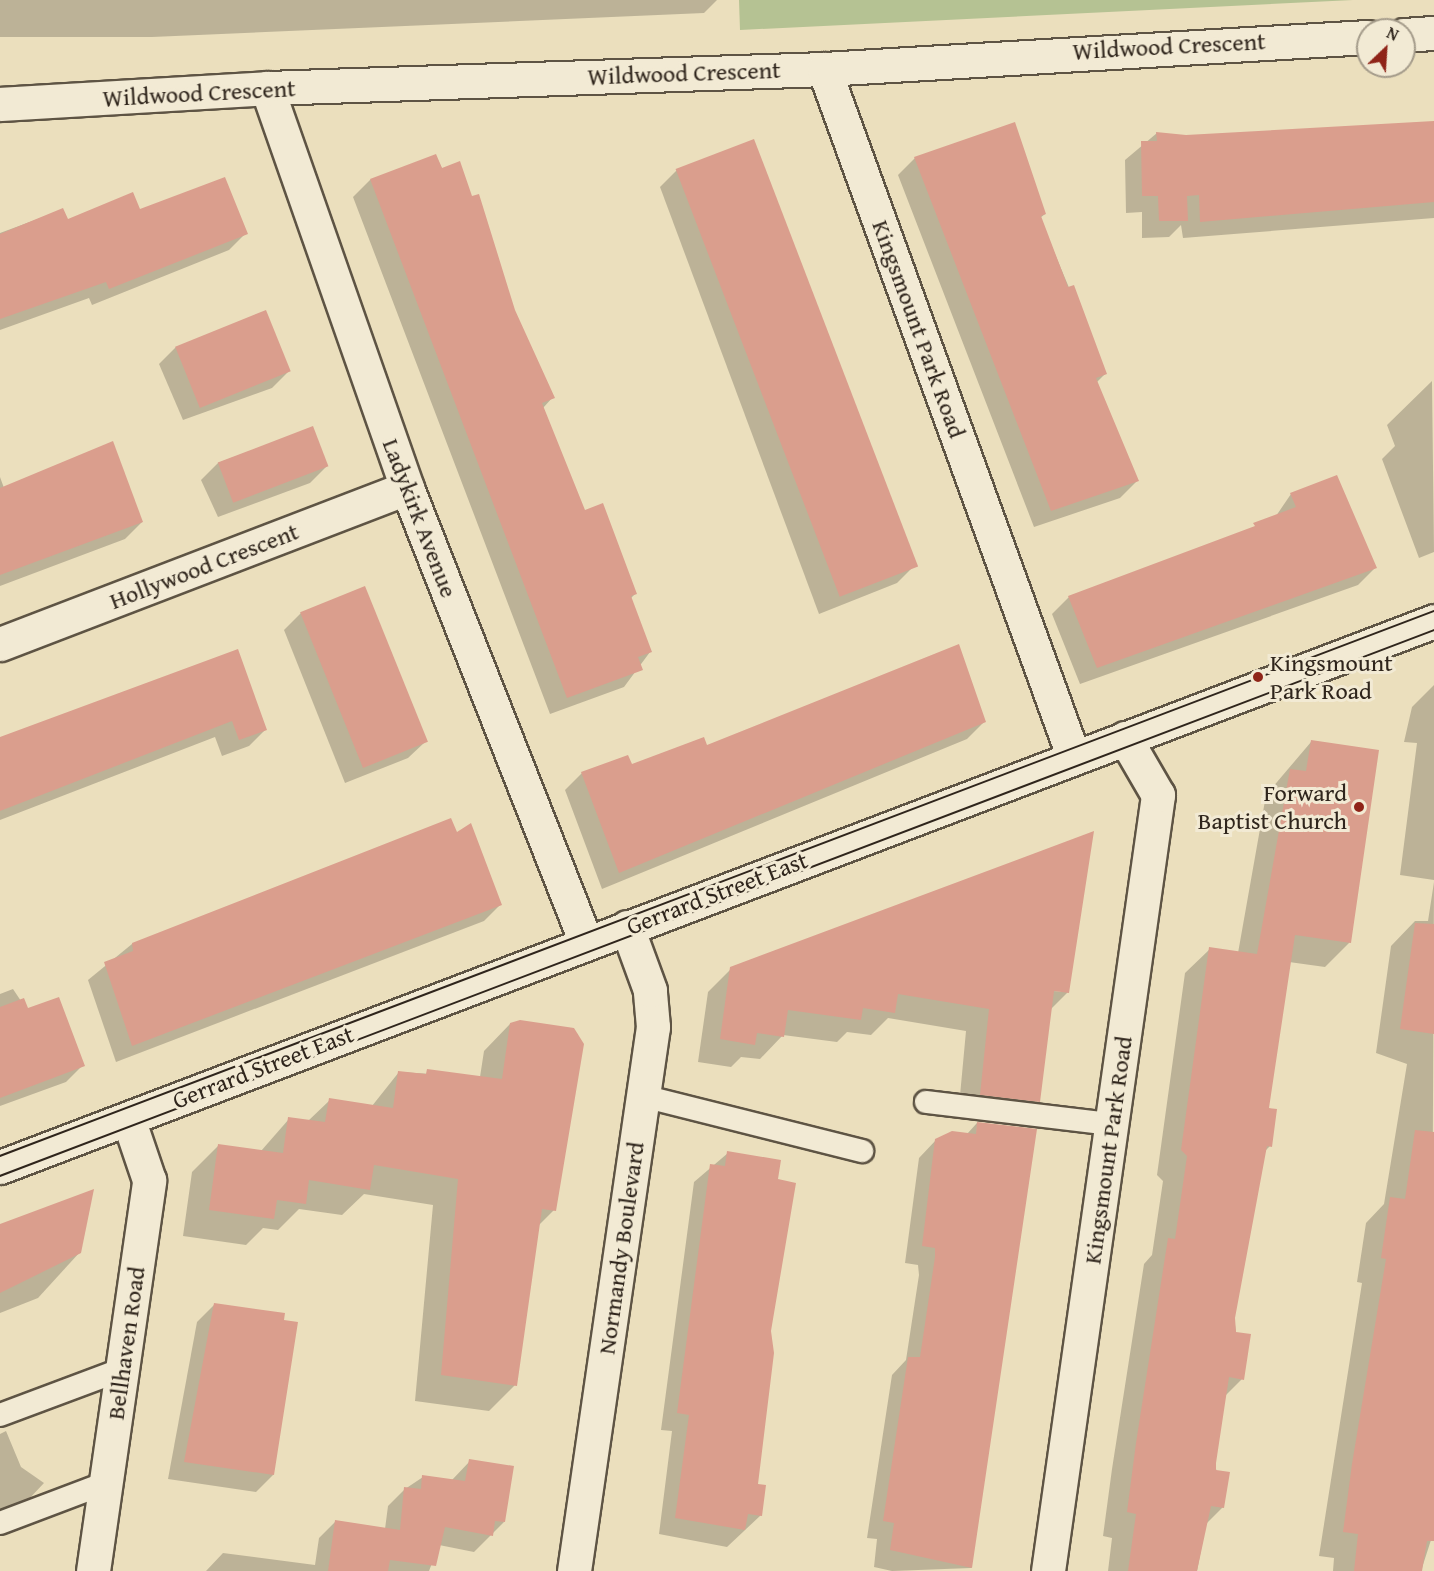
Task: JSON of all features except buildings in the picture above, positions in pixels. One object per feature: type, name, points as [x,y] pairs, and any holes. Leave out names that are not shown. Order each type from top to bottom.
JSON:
[{"type":"street","points":[[1416,34],[1434,33]]},
{"type":"street","name":"Wildwood Crescent","points":[[0,104],[267,88],[824,69],[1356,37]]},
{"type":"street","name":"Kingsmount Park Road","points":[[824,69],[1074,758]]},
{"type":"street","name":"Ladykirk Avenue","points":[[267,88],[407,489],[586,943]]},
{"type":"street","name":"Hollywood Crescent","points":[[0,644],[407,489]]},
{"type":"street","name":"Gerrard Street East","points":[[0,1167],[1434,621]]},
{"type":"street","name":"Kingsmount Park Road","points":[[1048,1571],[1158,795],[1125,738]]},
{"type":"street","name":"Normandy Boulevard","points":[[574,1571],[643,1096],[653,1009],[627,927]]},
{"type":"street","name":"Bellhaven Road","points":[[93,1571],[149,1180],[128,1118]]},
{"type":"lane","points":[[643,1096],[862,1151]]},
{"type":"lane","points":[[926,1102],[1111,1124]]},
{"type":"lane","points":[[0,1415],[123,1369]]},
{"type":"lane","points":[[0,1522],[106,1483]]},
{"type":"green space","points":[[739,0],[1353,0],[740,30]]},
{"type":"tram line","points":[[0,1156],[1434,611]]},
{"type":"tram line","points":[[0,1176],[1434,630]]},
{"type":"place","name":"Kingsmount Park Road","points":[[1258,677]]},
{"type":"place","name":"Forward Baptist Church","points":[[1359,807]]}]
